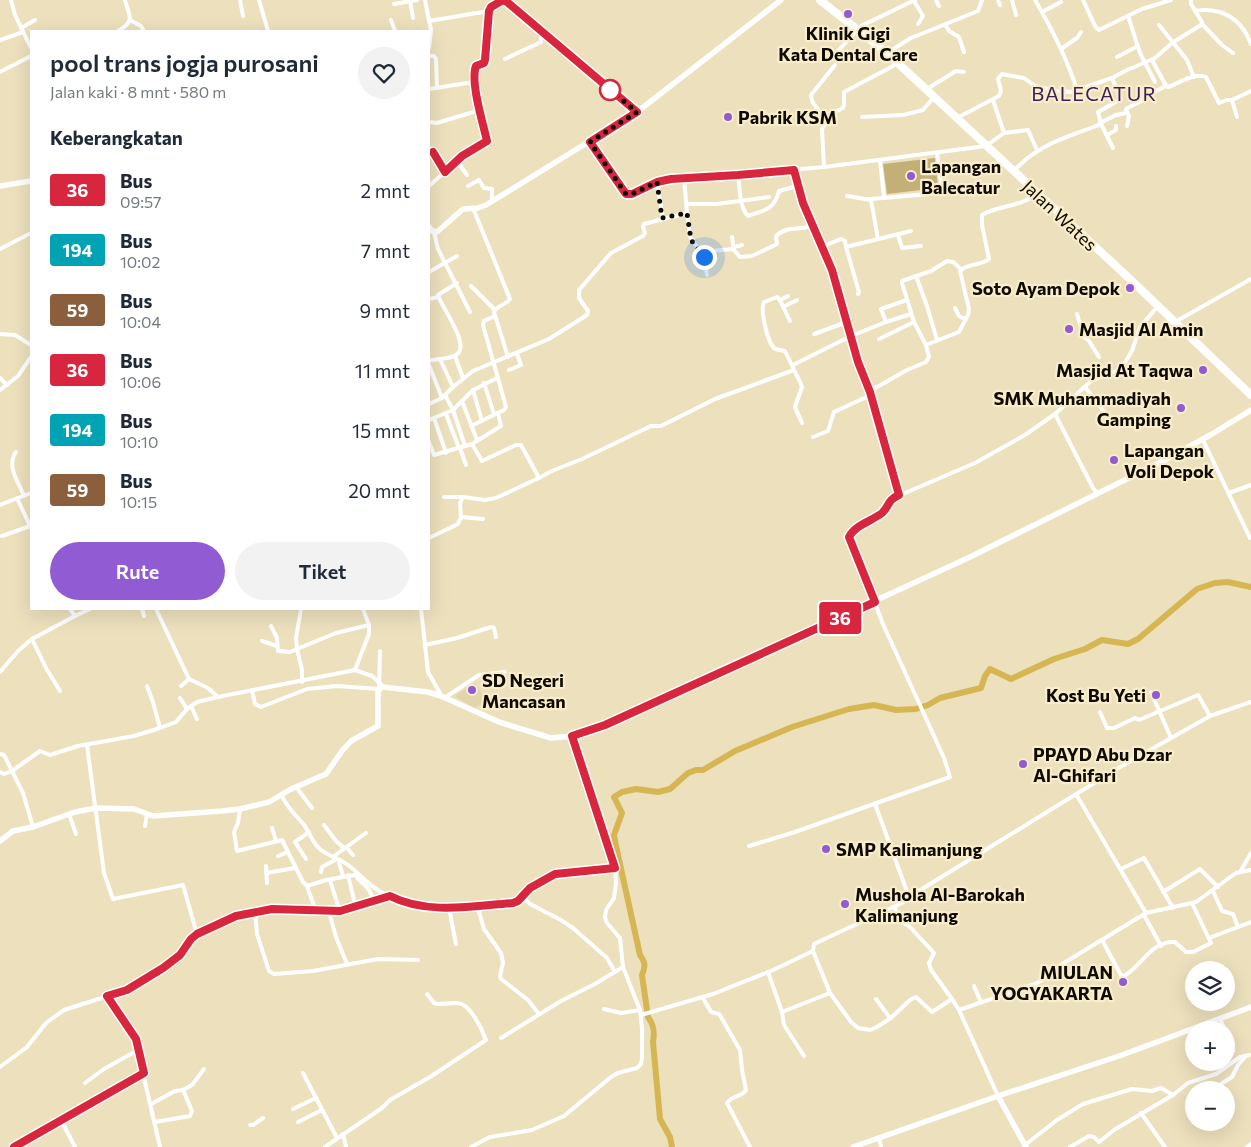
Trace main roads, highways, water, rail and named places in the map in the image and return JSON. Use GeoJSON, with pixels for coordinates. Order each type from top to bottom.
{"type":"FeatureCollection","features":[{"type":"Feature","properties":{"kind":"highway","name":"Jalan Wates"},"geometry":{"type":"LineString","coordinates":[[820,0],[898,63],[1251,395]]}},
{"type":"Feature","properties":{"kind":"waterway"},"geometry":{"type":"LineString","coordinates":[[672,1147],[670,1137],[660,1119],[653,1042],[654,1029],[648,1017],[642,975],[644,964],[640,955],[614,835],[622,813],[614,797],[622,792],[636,789],[658,792],[670,789],[688,773],[703,770],[735,751],[792,727],[849,709],[874,705],[896,710],[916,709],[940,698],[981,688],[985,676],[990,669],[1011,679],[1054,659],[1085,649],[1102,640],[1128,644],[1138,639],[1197,589],[1215,583],[1228,582],[1251,587]]}},
{"type":"Feature","properties":{"kind":"place","name":"Klinik Gigi Kata Dental Care"},"geometry":{"type":"Point","coordinates":[848,14]}},
{"type":"Feature","properties":{"kind":"place","name":"Pabrik KSM"},"geometry":{"type":"Point","coordinates":[728,117]}},
{"type":"Feature","properties":{"kind":"place","name":"Lapangan Balecatur"},"geometry":{"type":"Point","coordinates":[911,176]}},
{"type":"Feature","properties":{"kind":"place","name":"Soto Ayam Depok"},"geometry":{"type":"Point","coordinates":[1130,288]}},
{"type":"Feature","properties":{"kind":"place","name":"Masjid Al Amin"},"geometry":{"type":"Point","coordinates":[1069,329]}},
{"type":"Feature","properties":{"kind":"place","name":"Masjid At Taqwa"},"geometry":{"type":"Point","coordinates":[1203,370]}},
{"type":"Feature","properties":{"kind":"place","name":"SMK Muhammadiyah Gamping"},"geometry":{"type":"Point","coordinates":[1181,408]}},
{"type":"Feature","properties":{"kind":"place","name":"Lapangan Voli Depok"},"geometry":{"type":"Point","coordinates":[1114,460]}},
{"type":"Feature","properties":{"kind":"place","name":"SD Negeri Mancasan"},"geometry":{"type":"Point","coordinates":[472,690]}},
{"type":"Feature","properties":{"kind":"place","name":"Kost Bu Yeti"},"geometry":{"type":"Point","coordinates":[1156,695]}},
{"type":"Feature","properties":{"kind":"place","name":"PPAYD Abu Dzar Al-Ghifari"},"geometry":{"type":"Point","coordinates":[1023,764]}},
{"type":"Feature","properties":{"kind":"place","name":"SMP Kalimanjung"},"geometry":{"type":"Point","coordinates":[826,849]}},
{"type":"Feature","properties":{"kind":"place","name":"Mushola Al-Barokah Kalimanjung"},"geometry":{"type":"Point","coordinates":[845,904]}},
{"type":"Feature","properties":{"kind":"place","name":"MIULAN YOGYAKARTA"},"geometry":{"type":"Point","coordinates":[1123,982]}},
{"type":"Feature","properties":{"kind":"district","name":"BALECATUR"},"geometry":{"type":"Point","coordinates":[1094,93]}}]}
